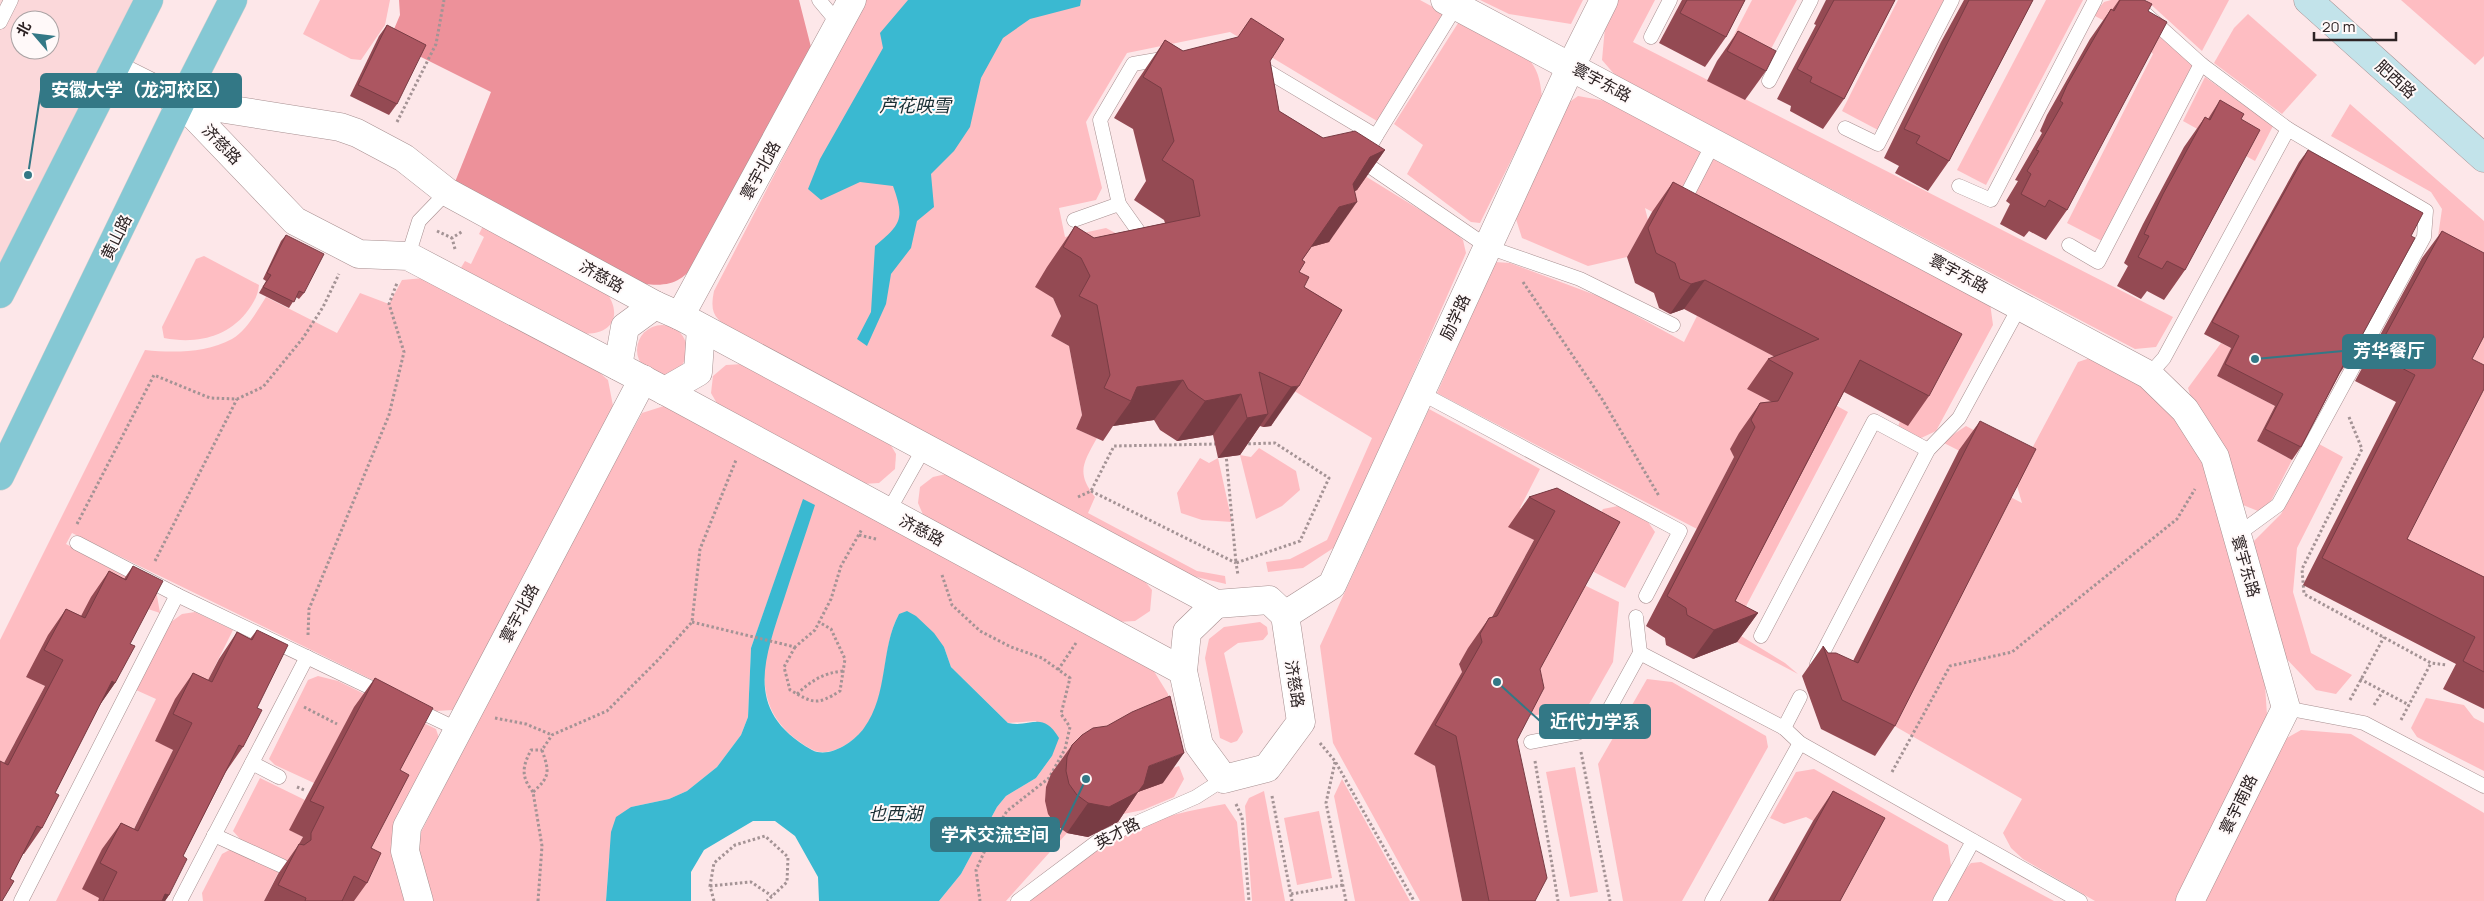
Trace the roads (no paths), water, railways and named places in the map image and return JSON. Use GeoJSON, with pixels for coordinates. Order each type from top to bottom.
{"type":"FeatureCollection","features":[{"type":"Feature","properties":{"kind":"main road"},"geometry":{"type":"LineString","coordinates":[[0,294],[149,0]]}},
{"type":"Feature","properties":{"kind":"main road","name":"黄山路"},"geometry":{"type":"LineString","coordinates":[[0,476],[181,102],[233,0]]}},
{"type":"Feature","properties":{"kind":"main road","name":"肥西路"},"geometry":{"type":"LineString","coordinates":[[2308,0],[2484,158]]}},
{"type":"Feature","properties":{"kind":"street"},"geometry":{"type":"LineString","coordinates":[[839,24],[852,0]]}},
{"type":"Feature","properties":{"kind":"street","name":"励学路"},"geometry":{"type":"LineString","coordinates":[[1285,615],[1332,585],[1571,66],[1604,0]]}},
{"type":"Feature","properties":{"kind":"street","name":"寰宇东路"},"geometry":{"type":"LineString","coordinates":[[1450,3],[2149,375],[2185,410],[2215,456],[2286,708]]}},
{"type":"Feature","properties":{"kind":"street","name":"寰宇北路"},"geometry":{"type":"LineString","coordinates":[[691,322],[839,24]]}},
{"type":"Feature","properties":{"kind":"street"},"geometry":{"type":"LineString","coordinates":[[115,69],[181,102]]}},
{"type":"Feature","properties":{"kind":"street","name":"济慈路"},"geometry":{"type":"LineString","coordinates":[[181,102],[340,127],[358,133],[404,158],[447,192],[1216,604]]}},
{"type":"Feature","properties":{"kind":"street","name":"济慈路"},"geometry":{"type":"LineString","coordinates":[[181,102],[295,221],[310,230],[359,254],[408,256],[746,434],[1183,670]]}},
{"type":"Feature","properties":{"kind":"street"},"geometry":{"type":"LineString","coordinates":[[618,366],[624,327],[655,305]]}},
{"type":"Feature","properties":{"kind":"street"},"geometry":{"type":"LineString","coordinates":[[654,385],[698,372],[691,322]]}},
{"type":"Feature","properties":{"kind":"street","name":"寰宇北路"},"geometry":{"type":"LineString","coordinates":[[419,901],[405,851],[407,827],[461,722],[654,385]]}},
{"type":"Feature","properties":{"kind":"street"},"geometry":{"type":"LineString","coordinates":[[1224,778],[1199,745],[1183,670],[1187,632],[1216,604],[1268,600],[1285,615]]}},
{"type":"Feature","properties":{"kind":"street","name":"济慈路"},"geometry":{"type":"LineString","coordinates":[[1224,778],[1267,768],[1301,722],[1285,615]]}},
{"type":"Feature","properties":{"kind":"street","name":"寰宇南路"},"geometry":{"type":"LineString","coordinates":[[2190,901],[2286,708]]}},
{"type":"Feature","properties":{"kind":"lane"},"geometry":{"type":"LineString","coordinates":[[0,22],[11,0]]}},
{"type":"Feature","properties":{"kind":"lane"},"geometry":{"type":"LineString","coordinates":[[819,0],[839,24]]}},
{"type":"Feature","properties":{"kind":"lane"},"geometry":{"type":"LineString","coordinates":[[1651,37],[1670,0]]}},
{"type":"Feature","properties":{"kind":"lane"},"geometry":{"type":"LineString","coordinates":[[1769,80],[1811,0]]}},
{"type":"Feature","properties":{"kind":"lane"},"geometry":{"type":"LineString","coordinates":[[1845,128],[1878,144],[1952,0]]}},
{"type":"Feature","properties":{"kind":"lane"},"geometry":{"type":"LineString","coordinates":[[1959,186],[1991,200],[2095,0]]}},
{"type":"Feature","properties":{"kind":"lane"},"geometry":{"type":"LineString","coordinates":[[2130,0],[2201,64],[2288,129],[2426,211],[2424,238],[2278,505],[2237,535]]}},
{"type":"Feature","properties":{"kind":"lane"},"geometry":{"type":"LineString","coordinates":[[1450,3],[1362,161],[1488,247],[1580,279],[1673,325]]}},
{"type":"Feature","properties":{"kind":"lane"},"geometry":{"type":"LineString","coordinates":[[1141,235],[1119,204],[1100,120],[1133,64],[1180,56]]}},
{"type":"Feature","properties":{"kind":"lane"},"geometry":{"type":"LineString","coordinates":[[1243,57],[1376,136]]}},
{"type":"Feature","properties":{"kind":"lane"},"geometry":{"type":"LineString","coordinates":[[2069,246],[2098,262],[2201,64]]}},
{"type":"Feature","properties":{"kind":"lane"},"geometry":{"type":"LineString","coordinates":[[2149,375],[2164,358],[2288,129]]}},
{"type":"Feature","properties":{"kind":"lane"},"geometry":{"type":"LineString","coordinates":[[1677,215],[1714,142]]}},
{"type":"Feature","properties":{"kind":"lane"},"geometry":{"type":"LineString","coordinates":[[408,256],[419,221],[447,192]]}},
{"type":"Feature","properties":{"kind":"lane"},"geometry":{"type":"LineString","coordinates":[[1074,220],[1119,204]]}},
{"type":"Feature","properties":{"kind":"lane"},"geometry":{"type":"LineString","coordinates":[[1811,675],[1928,450],[1959,418],[2020,306]]}},
{"type":"Feature","properties":{"kind":"lane"},"geometry":{"type":"LineString","coordinates":[[1420,393],[1680,531],[1646,596]]}},
{"type":"Feature","properties":{"kind":"lane"},"geometry":{"type":"LineString","coordinates":[[1761,636],[1874,421],[1928,450]]}},
{"type":"Feature","properties":{"kind":"lane"},"geometry":{"type":"LineString","coordinates":[[883,509],[924,448]]}},
{"type":"Feature","properties":{"kind":"lane"},"geometry":{"type":"LineString","coordinates":[[77,543],[177,595],[400,702],[461,722]]}},
{"type":"Feature","properties":{"kind":"lane"},"geometry":{"type":"LineString","coordinates":[[21,901],[177,595]]}},
{"type":"Feature","properties":{"kind":"lane"},"geometry":{"type":"LineString","coordinates":[[1531,742],[1577,733],[1601,724],[1640,653],[1636,617]]}},
{"type":"Feature","properties":{"kind":"lane"},"geometry":{"type":"LineString","coordinates":[[1640,653],[1784,728],[1800,743],[2080,901]]}},
{"type":"Feature","properties":{"kind":"lane"},"geometry":{"type":"LineString","coordinates":[[180,901],[307,657]]}},
{"type":"Feature","properties":{"kind":"lane"},"geometry":{"type":"LineString","coordinates":[[1784,728],[1800,697]]}},
{"type":"Feature","properties":{"kind":"lane"},"geometry":{"type":"LineString","coordinates":[[2286,708],[2364,723],[2484,786]]}},
{"type":"Feature","properties":{"kind":"lane"},"geometry":{"type":"LineString","coordinates":[[1712,901],[1800,743]]}},
{"type":"Feature","properties":{"kind":"lane"},"geometry":{"type":"LineString","coordinates":[[252,763],[279,777]]}},
{"type":"Feature","properties":{"kind":"lane","name":"英才路"},"geometry":{"type":"LineString","coordinates":[[1018,901],[1102,838],[1196,797],[1224,778]]}},
{"type":"Feature","properties":{"kind":"lane"},"geometry":{"type":"LineString","coordinates":[[214,835],[282,866]]}},
{"type":"Feature","properties":{"kind":"lane"},"geometry":{"type":"LineString","coordinates":[[1940,901],[1973,841]]}},
{"type":"Feature","properties":{"kind":"water","name":"芦花映雪"},"geometry":{"type":"Polygon","coordinates":[[[908,0],[1081,0],[1080,6],[1030,19],[1003,38],[981,78],[970,127],[954,151],[931,174],[934,207],[917,221],[911,248],[891,274],[886,304],[867,346],[857,339],[871,312],[875,246],[890,232],[898,220],[899,206],[893,186],[860,182],[821,200],[808,189],[820,159],[883,48],[880,33],[908,0]]]}},
{"type":"Feature","properties":{"kind":"water","name":"也西湖"},"geometry":{"type":"Polygon","coordinates":[[[803,499],[815,505],[770,643],[766,663],[765,683],[768,701],[776,719],[790,735],[812,750],[826,752],[841,748],[860,733],[872,715],[877,701],[893,628],[899,614],[907,611],[916,616],[934,633],[944,647],[951,667],[1008,723],[1042,722],[1053,730],[1059,738],[1052,756],[1036,778],[1006,796],[997,807],[961,874],[939,901],[819,901],[818,877],[795,836],[775,821],[753,821],[704,850],[691,872],[691,901],[606,901],[611,832],[616,817],[631,807],[669,799],[687,791],[717,767],[741,735],[748,717],[751,648],[803,499]]]}},
{"type":"Feature","properties":{"kind":"place","name":"安徽大学（龙河校区）"},"geometry":{"type":"Point","coordinates":[28,175]}},
{"type":"Feature","properties":{"kind":"place","name":"芳华餐厅"},"geometry":{"type":"Point","coordinates":[2255,359]}},
{"type":"Feature","properties":{"kind":"place","name":"近代力学系"},"geometry":{"type":"Point","coordinates":[1497,682]}},
{"type":"Feature","properties":{"kind":"place","name":"学术交流空间"},"geometry":{"type":"Point","coordinates":[1086,779]}}]}
